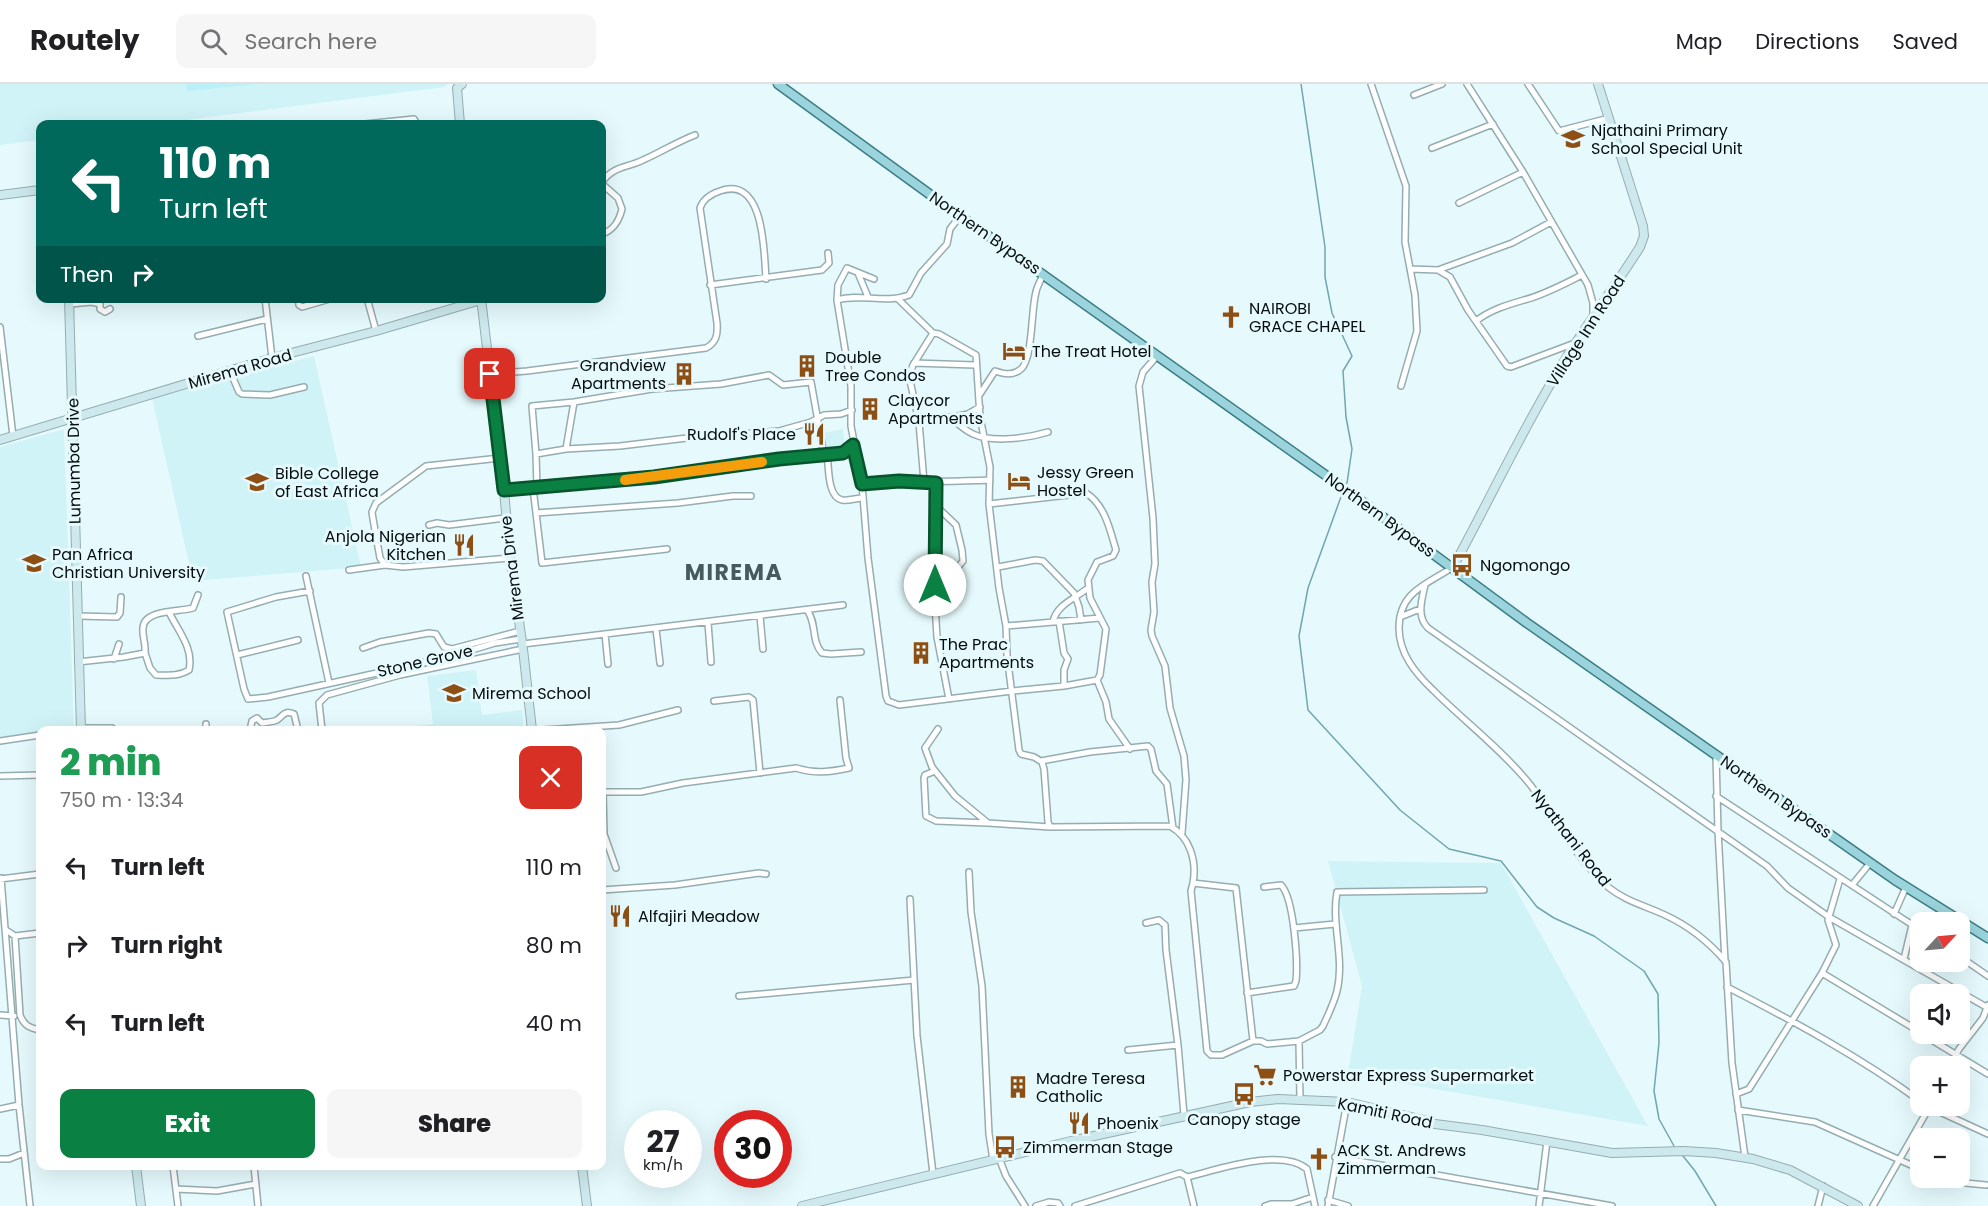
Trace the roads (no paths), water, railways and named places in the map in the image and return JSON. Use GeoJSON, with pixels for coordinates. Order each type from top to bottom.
{"type":"FeatureCollection","features":[{"type":"Feature","properties":{"kind":"main road","name":"Northern Bypass"},"geometry":{"type":"LineString","coordinates":[[778,84],[1453,567],[1527,623],[1906,887],[1988,938]]}},
{"type":"Feature","properties":{"kind":"street"},"geometry":{"type":"LineString","coordinates":[[460,120],[457,88],[462,84]]}},
{"type":"Feature","properties":{"kind":"street"},"geometry":{"type":"LineString","coordinates":[[1414,95],[1442,84]]}},
{"type":"Feature","properties":{"kind":"street"},"geometry":{"type":"LineString","coordinates":[[1467,84],[1523,172],[1582,275],[1591,293],[1593,315]]}},
{"type":"Feature","properties":{"kind":"street"},"geometry":{"type":"LineString","coordinates":[[1528,84],[1559,131],[1609,118]]}},
{"type":"Feature","properties":{"kind":"street","name":"Village Inn Road"},"geometry":{"type":"LineString","coordinates":[[1453,567],[1475,529],[1534,412],[1593,315],[1624,273],[1644,236],[1643,226],[1598,84]]}},
{"type":"Feature","properties":{"kind":"street"},"geometry":{"type":"LineString","coordinates":[[1373,85],[1406,186],[1405,242],[1415,295],[1417,331],[1401,386]]}},
{"type":"Feature","properties":{"kind":"street"},"geometry":{"type":"LineString","coordinates":[[1432,148],[1493,124]]}},
{"type":"Feature","properties":{"kind":"street"},"geometry":{"type":"LineString","coordinates":[[606,179],[616,169],[642,161],[695,135]]}},
{"type":"Feature","properties":{"kind":"street"},"geometry":{"type":"LineString","coordinates":[[1459,203],[1523,172]]}},
{"type":"Feature","properties":{"kind":"street"},"geometry":{"type":"LineString","coordinates":[[606,187],[618,198],[622,209],[616,226],[606,233]]}},
{"type":"Feature","properties":{"kind":"street"},"geometry":{"type":"LineString","coordinates":[[490,374],[706,348],[712,345],[717,338],[718,330],[700,208],[704,200],[719,191],[733,189],[746,195],[756,208],[760,220],[766,279]]}},
{"type":"Feature","properties":{"kind":"street"},"geometry":{"type":"LineString","coordinates":[[0,195],[36,190]]}},
{"type":"Feature","properties":{"kind":"street"},"geometry":{"type":"LineString","coordinates":[[837,300],[848,297],[898,299],[909,295],[921,273],[946,244],[950,229],[960,216]]}},
{"type":"Feature","properties":{"kind":"street"},"geometry":{"type":"LineString","coordinates":[[1410,269],[1438,270],[1512,243],[1551,222]]}},
{"type":"Feature","properties":{"kind":"street"},"geometry":{"type":"LineString","coordinates":[[710,285],[822,270],[829,263],[828,254]]}},
{"type":"Feature","properties":{"kind":"street"},"geometry":{"type":"LineString","coordinates":[[874,279],[847,268],[838,285],[837,300],[851,386],[853,445],[862,484],[867,558],[888,701],[899,705],[1064,686],[1097,680],[1100,675],[1106,629],[1090,598],[1088,580],[1097,562],[1113,556],[1116,550],[1108,520],[1091,496],[1086,493],[989,504]]}},
{"type":"Feature","properties":{"kind":"street"},"geometry":{"type":"LineString","coordinates":[[1438,270],[1450,277],[1476,321],[1507,366],[1511,367],[1575,343]]}},
{"type":"Feature","properties":{"kind":"street"},"geometry":{"type":"LineString","coordinates":[[858,273],[868,297]]}},
{"type":"Feature","properties":{"kind":"street"},"geometry":{"type":"LineString","coordinates":[[979,395],[995,371],[1014,374],[1023,368],[1028,358],[1035,293],[1043,275]]}},
{"type":"Feature","properties":{"kind":"street"},"geometry":{"type":"LineString","coordinates":[[1476,321],[1513,302],[1525,300],[1582,275]]}},
{"type":"Feature","properties":{"kind":"street"},"geometry":{"type":"LineString","coordinates":[[898,299],[933,333],[939,334],[976,355],[980,407],[990,467],[989,504],[1006,626],[1018,750],[1021,754],[1041,760],[1146,746],[1150,749],[1156,771],[1167,784],[1173,828]]}},
{"type":"Feature","properties":{"kind":"street","name":"Lumumba Drive"},"geometry":{"type":"LineString","coordinates":[[69,303],[80,726]]}},
{"type":"Feature","properties":{"kind":"street"},"geometry":{"type":"LineString","coordinates":[[96,303],[100,304],[100,309],[105,312],[110,309]]}},
{"type":"Feature","properties":{"kind":"street"},"geometry":{"type":"LineString","coordinates":[[266,303],[272,358]]}},
{"type":"Feature","properties":{"kind":"street"},"geometry":{"type":"LineString","coordinates":[[299,303],[302,307],[316,303]]}},
{"type":"Feature","properties":{"kind":"street"},"geometry":{"type":"LineString","coordinates":[[368,303],[376,331]]}},
{"type":"Feature","properties":{"kind":"street","name":"Mirema Road"},"geometry":{"type":"LineString","coordinates":[[0,440],[272,358],[376,331],[468,303]]}},
{"type":"Feature","properties":{"kind":"street","name":"Mirema Drive"},"geometry":{"type":"LineString","coordinates":[[481,303],[532,726]]}},
{"type":"Feature","properties":{"kind":"street"},"geometry":{"type":"LineString","coordinates":[[198,336],[267,319]]}},
{"type":"Feature","properties":{"kind":"street"},"geometry":{"type":"LineString","coordinates":[[0,327],[13,436]]}},
{"type":"Feature","properties":{"kind":"street"},"geometry":{"type":"LineString","coordinates":[[924,482],[919,422],[909,376],[914,363],[933,333]]}},
{"type":"Feature","properties":{"kind":"street"},"geometry":{"type":"LineString","coordinates":[[1157,356],[1143,372],[1139,386],[1153,518],[1155,564],[1152,582],[1154,612],[1151,630],[1165,666],[1170,708],[1184,756],[1186,780],[1182,833],[1194,862],[1191,891],[1207,1051],[1211,1055],[1222,1055],[1253,1041],[1267,1044],[1299,1041],[1320,1030],[1337,990],[1339,959],[1335,924],[1336,893],[1339,891],[1484,890]]}},
{"type":"Feature","properties":{"kind":"street"},"geometry":{"type":"LineString","coordinates":[[914,363],[975,365]]}},
{"type":"Feature","properties":{"kind":"street"},"geometry":{"type":"LineString","coordinates":[[230,371],[242,394],[270,395],[304,387]]}},
{"type":"Feature","properties":{"kind":"street"},"geometry":{"type":"LineString","coordinates":[[667,549],[542,562],[536,513],[536,454],[532,406],[574,402],[652,389],[721,384],[769,375],[783,385],[811,382],[834,494],[837,498],[845,500],[863,498]]}},
{"type":"Feature","properties":{"kind":"street"},"geometry":{"type":"LineString","coordinates":[[566,449],[574,402]]}},
{"type":"Feature","properties":{"kind":"street"},"geometry":{"type":"LineString","coordinates":[[919,422],[968,414],[980,407]]}},
{"type":"Feature","properties":{"kind":"street"},"geometry":{"type":"LineString","coordinates":[[536,454],[566,449],[641,445],[687,438],[779,431],[810,422],[824,415],[841,414],[852,410]]}},
{"type":"Feature","properties":{"kind":"street"},"geometry":{"type":"LineString","coordinates":[[950,417],[965,430],[984,437],[1031,437],[1048,432]]}},
{"type":"Feature","properties":{"kind":"street"},"geometry":{"type":"LineString","coordinates":[[504,490],[654,477],[843,453],[853,445]]}},
{"type":"Feature","properties":{"kind":"street"},"geometry":{"type":"LineString","coordinates":[[385,565],[380,558],[372,519],[376,503],[426,466],[500,458]]}},
{"type":"Feature","properties":{"kind":"street"},"geometry":{"type":"LineString","coordinates":[[862,484],[899,481],[936,483],[990,480]]}},
{"type":"Feature","properties":{"kind":"street"},"geometry":{"type":"LineString","coordinates":[[936,483],[937,637],[949,699]]}},
{"type":"Feature","properties":{"kind":"street"},"geometry":{"type":"LineString","coordinates":[[536,513],[751,496]]}},
{"type":"Feature","properties":{"kind":"street"},"geometry":{"type":"LineString","coordinates":[[935,505],[956,525],[963,561],[944,584],[935,603]]}},
{"type":"Feature","properties":{"kind":"street"},"geometry":{"type":"LineString","coordinates":[[429,525],[437,523],[449,525],[506,518]]}},
{"type":"Feature","properties":{"kind":"street"},"geometry":{"type":"LineString","coordinates":[[349,570],[385,565],[404,567],[510,558]]}},
{"type":"Feature","properties":{"kind":"street"},"geometry":{"type":"LineString","coordinates":[[998,567],[1035,560],[1043,561],[1074,594],[1081,620]]}},
{"type":"Feature","properties":{"kind":"street"},"geometry":{"type":"LineString","coordinates":[[1400,616],[1413,591],[1453,567]]}},
{"type":"Feature","properties":{"kind":"street"},"geometry":{"type":"LineString","coordinates":[[306,576],[329,683]]}},
{"type":"Feature","properties":{"kind":"street"},"geometry":{"type":"LineString","coordinates":[[1425,584],[1420,609],[1422,621],[1428,628],[1534,700],[1627,769],[1767,866],[1788,888],[1829,916],[1988,1007],[1983,1018],[1957,1054]]}},
{"type":"Feature","properties":{"kind":"street"},"geometry":{"type":"LineString","coordinates":[[1064,686],[1064,670],[1068,659],[1064,653],[1055,614],[1061,606],[1088,588]]}},
{"type":"Feature","properties":{"kind":"street","name":"Stone Grove"},"geometry":{"type":"LineString","coordinates":[[310,591],[276,597],[227,612],[244,689],[250,700],[445,658],[495,643],[522,641]]}},
{"type":"Feature","properties":{"kind":"street"},"geometry":{"type":"LineString","coordinates":[[169,612],[187,645],[190,658],[189,670],[169,676],[156,675],[150,668],[145,652],[143,628],[145,622],[154,614],[193,608],[198,595]]}},
{"type":"Feature","properties":{"kind":"street"},"geometry":{"type":"LineString","coordinates":[[78,616],[117,617],[120,613],[120,597]]}},
{"type":"Feature","properties":{"kind":"street"},"geometry":{"type":"LineString","coordinates":[[363,648],[380,642],[429,633],[435,634],[444,647],[452,649],[656,629],[843,605]]}},
{"type":"Feature","properties":{"kind":"street"},"geometry":{"type":"LineString","coordinates":[[1400,616],[1420,609]]}},
{"type":"Feature","properties":{"kind":"street"},"geometry":{"type":"LineString","coordinates":[[807,610],[813,618],[816,645],[822,652],[831,654],[861,652]]}},
{"type":"Feature","properties":{"kind":"street"},"geometry":{"type":"LineString","coordinates":[[760,616],[763,649]]}},
{"type":"Feature","properties":{"kind":"street","name":"Nyathani Road"},"geometry":{"type":"LineString","coordinates":[[1400,616],[1401,646],[1405,657],[1421,679],[1515,767],[1600,879],[1618,894],[1686,926],[1716,950],[1726,962]]}},
{"type":"Feature","properties":{"kind":"street"},"geometry":{"type":"LineString","coordinates":[[1006,626],[1100,618]]}},
{"type":"Feature","properties":{"kind":"street"},"geometry":{"type":"LineString","coordinates":[[708,622],[711,662]]}},
{"type":"Feature","properties":{"kind":"street"},"geometry":{"type":"LineString","coordinates":[[656,629],[660,663]]}},
{"type":"Feature","properties":{"kind":"street"},"geometry":{"type":"LineString","coordinates":[[605,634],[608,664]]}},
{"type":"Feature","properties":{"kind":"street"},"geometry":{"type":"LineString","coordinates":[[237,656],[297,640]]}},
{"type":"Feature","properties":{"kind":"street"},"geometry":{"type":"LineString","coordinates":[[322,726],[319,703],[327,695],[522,641]]}},
{"type":"Feature","properties":{"kind":"street"},"geometry":{"type":"LineString","coordinates":[[114,658],[119,644]]}},
{"type":"Feature","properties":{"kind":"street"},"geometry":{"type":"LineString","coordinates":[[78,662],[145,652]]}},
{"type":"Feature","properties":{"kind":"street"},"geometry":{"type":"LineString","coordinates":[[1097,680],[1106,702],[1109,718],[1129,748]]}},
{"type":"Feature","properties":{"kind":"street"},"geometry":{"type":"LineString","coordinates":[[714,701],[749,698],[753,700],[760,773]]}},
{"type":"Feature","properties":{"kind":"street"},"geometry":{"type":"LineString","coordinates":[[606,792],[641,792],[683,783],[796,768],[809,772],[829,772],[849,768],[840,700]]}},
{"type":"Feature","properties":{"kind":"street"},"geometry":{"type":"LineString","coordinates":[[604,726],[619,725],[678,710]]}},
{"type":"Feature","properties":{"kind":"street"},"geometry":{"type":"LineString","coordinates":[[251,726],[252,721],[257,718],[262,723],[271,722],[277,720],[284,712],[294,714],[297,726]]}},
{"type":"Feature","properties":{"kind":"street"},"geometry":{"type":"LineString","coordinates":[[938,729],[926,748],[935,771],[955,796],[988,823]]}},
{"type":"Feature","properties":{"kind":"street"},"geometry":{"type":"LineString","coordinates":[[0,741],[36,736]]}},
{"type":"Feature","properties":{"kind":"street"},"geometry":{"type":"LineString","coordinates":[[1716,756],[1716,796],[1727,987],[1736,1094],[1745,1157]]}},
{"type":"Feature","properties":{"kind":"street"},"geometry":{"type":"LineString","coordinates":[[1041,760],[1050,827]]}},
{"type":"Feature","properties":{"kind":"street"},"geometry":{"type":"LineString","coordinates":[[935,771],[925,774],[924,778],[925,813],[936,821],[1050,827],[1173,828],[1182,833]]}},
{"type":"Feature","properties":{"kind":"street"},"geometry":{"type":"LineString","coordinates":[[0,777],[36,775]]}},
{"type":"Feature","properties":{"kind":"street"},"geometry":{"type":"LineString","coordinates":[[1716,796],[1910,924]]}},
{"type":"Feature","properties":{"kind":"street"},"geometry":{"type":"LineString","coordinates":[[606,840],[616,868]]}},
{"type":"Feature","properties":{"kind":"street"},"geometry":{"type":"LineString","coordinates":[[1852,885],[1870,862]]}},
{"type":"Feature","properties":{"kind":"street"},"geometry":{"type":"LineString","coordinates":[[969,872],[971,912],[982,986],[989,1134],[996,1159],[1025,1206]]}},
{"type":"Feature","properties":{"kind":"street"},"geometry":{"type":"LineString","coordinates":[[606,890],[675,885],[765,874]]}},
{"type":"Feature","properties":{"kind":"street"},"geometry":{"type":"LineString","coordinates":[[30,1206],[19,1105],[14,1016],[1,879],[36,875]]}},
{"type":"Feature","properties":{"kind":"street"},"geometry":{"type":"LineString","coordinates":[[1736,1094],[1749,1089],[1822,973],[1836,945],[1828,920],[1840,879]]}},
{"type":"Feature","properties":{"kind":"street"},"geometry":{"type":"LineString","coordinates":[[1193,883],[1236,888],[1253,1041]]}},
{"type":"Feature","properties":{"kind":"street"},"geometry":{"type":"LineString","coordinates":[[1247,993],[1294,986],[1297,973],[1294,928],[1287,894],[1281,885],[1264,887]]}},
{"type":"Feature","properties":{"kind":"street"},"geometry":{"type":"LineString","coordinates":[[1894,914],[1906,887]]}},
{"type":"Feature","properties":{"kind":"street"},"geometry":{"type":"LineString","coordinates":[[910,899],[917,1036],[933,1174]]}},
{"type":"Feature","properties":{"kind":"street"},"geometry":{"type":"LineString","coordinates":[[1146,923],[1159,920],[1165,925],[1184,1115]]}},
{"type":"Feature","properties":{"kind":"street"},"geometry":{"type":"LineString","coordinates":[[1294,928],[1335,924]]}},
{"type":"Feature","properties":{"kind":"street"},"geometry":{"type":"LineString","coordinates":[[6,930],[15,936],[36,933]]}},
{"type":"Feature","properties":{"kind":"street"},"geometry":{"type":"LineString","coordinates":[[1904,959],[1910,934]]}},
{"type":"Feature","properties":{"kind":"street"},"geometry":{"type":"LineString","coordinates":[[15,936],[20,1015],[27,1027],[36,1029]]}},
{"type":"Feature","properties":{"kind":"street"},"geometry":{"type":"LineString","coordinates":[[1970,964],[1988,976]]}},
{"type":"Feature","properties":{"kind":"street"},"geometry":{"type":"LineString","coordinates":[[1822,973],[1910,1026]]}},
{"type":"Feature","properties":{"kind":"street"},"geometry":{"type":"LineString","coordinates":[[739,996],[914,980]]}},
{"type":"Feature","properties":{"kind":"street"},"geometry":{"type":"LineString","coordinates":[[1727,987],[1792,1021],[1910,1094]]}},
{"type":"Feature","properties":{"kind":"street"},"geometry":{"type":"LineString","coordinates":[[0,1015],[14,1016]]}},
{"type":"Feature","properties":{"kind":"street"},"geometry":{"type":"LineString","coordinates":[[1299,1041],[1300,1100]]}},
{"type":"Feature","properties":{"kind":"street"},"geometry":{"type":"LineString","coordinates":[[1940,1044],[1988,1074]]}},
{"type":"Feature","properties":{"kind":"street"},"geometry":{"type":"LineString","coordinates":[[1128,1050],[1178,1045]]}},
{"type":"Feature","properties":{"kind":"street","name":"Kamiti Road"},"geometry":{"type":"LineString","coordinates":[[802,1206],[1184,1115],[1250,1102],[1300,1100],[1347,1102],[1424,1119],[1435,1124],[1612,1153],[1684,1151],[1745,1157],[1790,1170],[1858,1206]]}},
{"type":"Feature","properties":{"kind":"street"},"geometry":{"type":"LineString","coordinates":[[1347,1102],[1328,1203],[1348,1206]]}},
{"type":"Feature","properties":{"kind":"street"},"geometry":{"type":"LineString","coordinates":[[0,1109],[19,1105]]}},
{"type":"Feature","properties":{"kind":"street"},"geometry":{"type":"LineString","coordinates":[[1738,1110],[1815,1122],[1910,1164]]}},
{"type":"Feature","properties":{"kind":"street"},"geometry":{"type":"LineString","coordinates":[[1873,1206],[1923,1116]]}},
{"type":"Feature","properties":{"kind":"street"},"geometry":{"type":"LineString","coordinates":[[1950,1116],[1988,1134]]}},
{"type":"Feature","properties":{"kind":"street"},"geometry":{"type":"LineString","coordinates":[[1539,1206],[1547,1141]]}},
{"type":"Feature","properties":{"kind":"street"},"geometry":{"type":"LineString","coordinates":[[0,1159],[9,1159],[24,1154]]}},
{"type":"Feature","properties":{"kind":"street"},"geometry":{"type":"LineString","coordinates":[[1335,1157],[1612,1206]]}},
{"type":"Feature","properties":{"kind":"street"},"geometry":{"type":"LineString","coordinates":[[1075,1206],[1180,1173],[1187,1177],[1230,1167],[1282,1159],[1307,1168],[1315,1206]]}},
{"type":"Feature","properties":{"kind":"street"},"geometry":{"type":"LineString","coordinates":[[136,1170],[141,1206]]}},
{"type":"Feature","properties":{"kind":"street"},"geometry":{"type":"LineString","coordinates":[[174,1170],[178,1206]]}},
{"type":"Feature","properties":{"kind":"street"},"geometry":{"type":"LineString","coordinates":[[254,1170],[258,1206]]}},
{"type":"Feature","properties":{"kind":"street"},"geometry":{"type":"LineString","coordinates":[[582,1170],[587,1206]]}},
{"type":"Feature","properties":{"kind":"street"},"geometry":{"type":"LineString","coordinates":[[1187,1177],[1194,1206]]}},
{"type":"Feature","properties":{"kind":"street"},"geometry":{"type":"LineString","coordinates":[[1970,1183],[1986,1185]]}},
{"type":"Feature","properties":{"kind":"street"},"geometry":{"type":"LineString","coordinates":[[176,1189],[217,1191],[256,1184]]}},
{"type":"Feature","properties":{"kind":"street"},"geometry":{"type":"LineString","coordinates":[[1818,1206],[1823,1186]]}},
{"type":"Feature","properties":{"kind":"street"},"geometry":{"type":"LineString","coordinates":[[1264,1206],[1292,1204],[1313,1197]]}},
{"type":"Feature","properties":{"kind":"street"},"geometry":{"type":"LineString","coordinates":[[1036,1206],[1049,1202],[1058,1203],[1060,1206]]}},
{"type":"Feature","properties":{"kind":"waterway"},"geometry":{"type":"LineString","coordinates":[[1301,84],[1325,247],[1325,277],[1332,313],[1352,356],[1343,371],[1346,417],[1352,449],[1347,483]]}},
{"type":"Feature","properties":{"kind":"waterway"},"geometry":{"type":"LineString","coordinates":[[1342,494],[1308,588],[1299,636],[1308,710],[1400,810],[1449,849],[1501,861],[1537,907],[1554,918],[1594,936],[1644,971],[1658,994],[1659,1043],[1654,1091],[1659,1119],[1674,1146]]}},
{"type":"Feature","properties":{"kind":"waterway"},"geometry":{"type":"LineString","coordinates":[[1683,1156],[1716,1206]]}},
{"type":"Feature","properties":{"kind":"place","name":"Njathaini Primary School Special Unit"},"geometry":{"type":"Point","coordinates":[1573,139]}},
{"type":"Feature","properties":{"kind":"place","name":"NAIROBI GRACE CHAPEL"},"geometry":{"type":"Point","coordinates":[1231,317]}},
{"type":"Feature","properties":{"kind":"place","name":"The Treat Hotel"},"geometry":{"type":"Point","coordinates":[1014,351]}},
{"type":"Feature","properties":{"kind":"place","name":"Double Tree Condos"},"geometry":{"type":"Point","coordinates":[807,366]}},
{"type":"Feature","properties":{"kind":"place","name":"Grandview Apartments"},"geometry":{"type":"Point","coordinates":[684,374]}},
{"type":"Feature","properties":{"kind":"place","name":"Claycor Apartments"},"geometry":{"type":"Point","coordinates":[870,409]}},
{"type":"Feature","properties":{"kind":"place","name":"Rudolf's Place"},"geometry":{"type":"Point","coordinates":[814,434]}},
{"type":"Feature","properties":{"kind":"place","name":"Jessy Green Hostel"},"geometry":{"type":"Point","coordinates":[1019,481]}},
{"type":"Feature","properties":{"kind":"place","name":"Bible College of East Africa"},"geometry":{"type":"Point","coordinates":[257,482]}},
{"type":"Feature","properties":{"kind":"place","name":"Anjola Nigerian Kitchen"},"geometry":{"type":"Point","coordinates":[464,545]}},
{"type":"Feature","properties":{"kind":"place","name":"Pan Africa Christian University"},"geometry":{"type":"Point","coordinates":[34,563]}},
{"type":"Feature","properties":{"kind":"place","name":"Ngomongo"},"geometry":{"type":"Point","coordinates":[1462,565]}},
{"type":"Feature","properties":{"kind":"place","name":"The Prac Apartments"},"geometry":{"type":"Point","coordinates":[921,653]}},
{"type":"Feature","properties":{"kind":"place","name":"Mirema School"},"geometry":{"type":"Point","coordinates":[454,693]}},
{"type":"Feature","properties":{"kind":"place","name":"Alfajiri Meadow"},"geometry":{"type":"Point","coordinates":[620,916]}},
{"type":"Feature","properties":{"kind":"place","name":"Powerstar Express Supermarket"},"geometry":{"type":"Point","coordinates":[1265,1075]}},
{"type":"Feature","properties":{"kind":"place","name":"Madre Teresa Catholic"},"geometry":{"type":"Point","coordinates":[1018,1087]}},
{"type":"Feature","properties":{"kind":"place","name":"Canopy stage"},"geometry":{"type":"Point","coordinates":[1244,1094]}},
{"type":"Feature","properties":{"kind":"place","name":"Phoenix"},"geometry":{"type":"Point","coordinates":[1079,1123]}},
{"type":"Feature","properties":{"kind":"place","name":"Zimmerman Stage"},"geometry":{"type":"Point","coordinates":[1005,1147]}},
{"type":"Feature","properties":{"kind":"place","name":"ACK St. Andrews Zimmerman"},"geometry":{"type":"Point","coordinates":[1319,1159]}},
{"type":"Feature","properties":{"kind":"district","name":"MIREMA"},"geometry":{"type":"Point","coordinates":[734,572]}}]}
